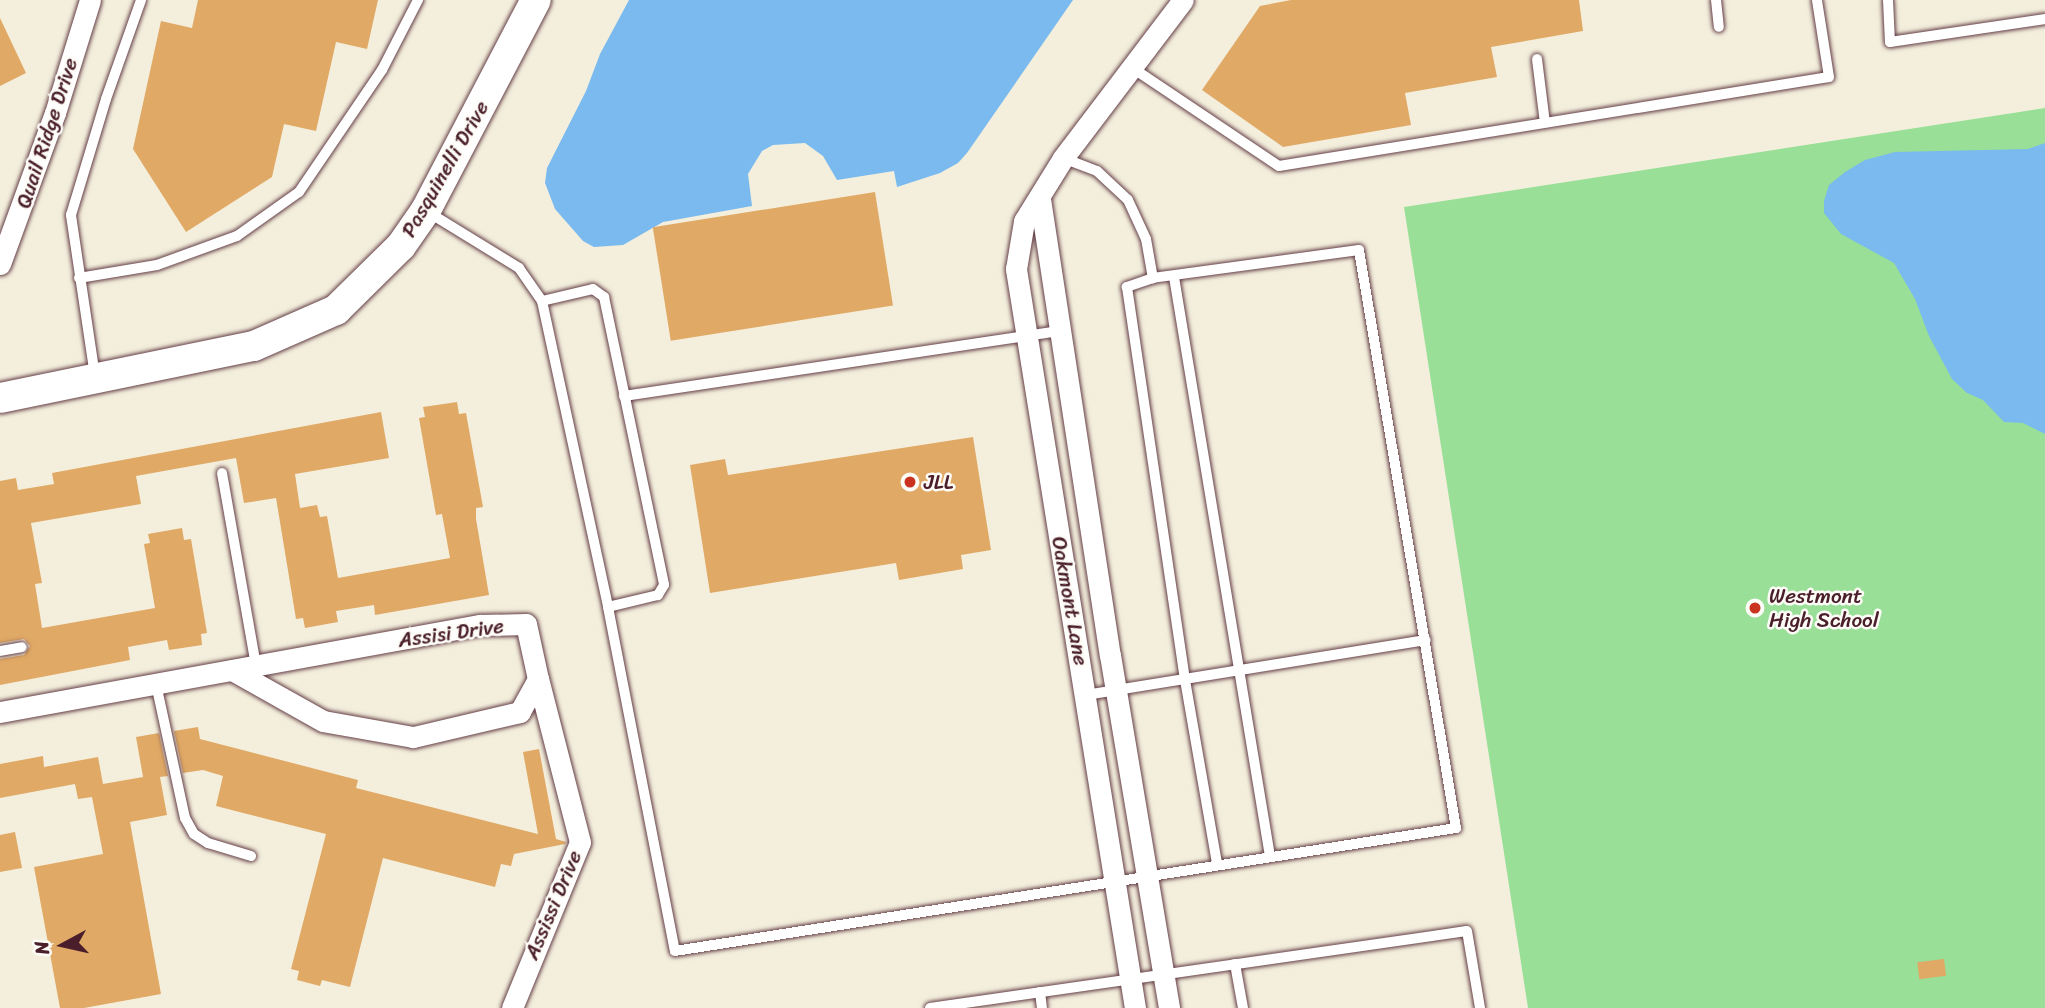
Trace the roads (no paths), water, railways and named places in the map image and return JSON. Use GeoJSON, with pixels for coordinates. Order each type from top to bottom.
{"type":"FeatureCollection","features":[{"type":"Feature","properties":{"kind":"street","name":"Quail Ridge Drive"},"geometry":{"type":"LineString","coordinates":[[0,264],[55,113],[90,0]]}},
{"type":"Feature","properties":{"kind":"street","name":"Pasquinelli Drive"},"geometry":{"type":"LineString","coordinates":[[0,398],[254,346],[336,310],[401,246],[426,210],[537,0]]}},
{"type":"Feature","properties":{"kind":"street","name":"Oakmont Lane"},"geometry":{"type":"LineString","coordinates":[[1135,1008],[1086,695],[1024,335],[1017,289],[1017,259],[1024,221],[1063,158],[1134,69],[1183,0]]}},
{"type":"Feature","properties":{"kind":"street","name":"Oakmont Lane"},"geometry":{"type":"LineString","coordinates":[[1040,199],[1116,691],[1169,1008]]}},
{"type":"Feature","properties":{"kind":"street","name":"Assisi Drive"},"geometry":{"type":"LineString","coordinates":[[0,712],[480,625],[526,624],[538,680]]}},
{"type":"Feature","properties":{"kind":"street"},"geometry":{"type":"LineString","coordinates":[[232,670],[323,720],[413,737],[520,712],[538,680]]}},
{"type":"Feature","properties":{"kind":"street","name":"Assissi Drive"},"geometry":{"type":"LineString","coordinates":[[512,1008],[580,842],[538,680]]}},
{"type":"Feature","properties":{"kind":"lane"},"geometry":{"type":"LineString","coordinates":[[95,379],[71,215],[106,99],[141,0]]}},
{"type":"Feature","properties":{"kind":"lane"},"geometry":{"type":"LineString","coordinates":[[79,278],[157,265],[237,236],[299,192],[382,71],[418,0]]}},
{"type":"Feature","properties":{"kind":"lane"},"geometry":{"type":"LineString","coordinates":[[1716,0],[1719,27]]}},
{"type":"Feature","properties":{"kind":"lane"},"geometry":{"type":"LineString","coordinates":[[1134,69],[1279,166],[1829,77],[1818,0]]}},
{"type":"Feature","properties":{"kind":"lane"},"geometry":{"type":"LineString","coordinates":[[1888,0],[1890,42],[2045,19]]}},
{"type":"Feature","properties":{"kind":"lane"},"geometry":{"type":"LineString","coordinates":[[1537,59],[1545,123]]}},
{"type":"Feature","properties":{"kind":"lane"},"geometry":{"type":"LineString","coordinates":[[1063,158],[1097,171],[1128,200],[1146,239],[1153,278]]}},
{"type":"Feature","properties":{"kind":"lane"},"geometry":{"type":"LineString","coordinates":[[426,210],[519,268],[542,301],[608,607],[675,951],[1456,828],[1359,250],[1153,278],[1127,287],[1185,680],[1217,864]]}},
{"type":"Feature","properties":{"kind":"lane"},"geometry":{"type":"LineString","coordinates":[[1174,277],[1270,856]]}},
{"type":"Feature","properties":{"kind":"lane"},"geometry":{"type":"LineString","coordinates":[[542,301],[593,289],[604,297],[664,584],[658,595],[608,607]]}},
{"type":"Feature","properties":{"kind":"lane"},"geometry":{"type":"LineString","coordinates":[[624,396],[1059,331]]}},
{"type":"Feature","properties":{"kind":"lane"},"geometry":{"type":"LineString","coordinates":[[222,473],[256,665]]}},
{"type":"Feature","properties":{"kind":"lane"},"geometry":{"type":"LineString","coordinates":[[1086,695],[1426,639]]}},
{"type":"Feature","properties":{"kind":"lane"},"geometry":{"type":"LineString","coordinates":[[0,651],[22,647]]}},
{"type":"Feature","properties":{"kind":"lane"},"geometry":{"type":"LineString","coordinates":[[156,684],[185,818],[194,834],[208,843],[251,856]]}},
{"type":"Feature","properties":{"kind":"lane"},"geometry":{"type":"LineString","coordinates":[[930,1008],[1467,931],[1480,1008]]}},
{"type":"Feature","properties":{"kind":"lane"},"geometry":{"type":"LineString","coordinates":[[1235,964],[1243,1008]]}},
{"type":"Feature","properties":{"kind":"lane"},"geometry":{"type":"LineString","coordinates":[[1040,992],[1042,1008]]}},
{"type":"Feature","properties":{"kind":"water"},"geometry":{"type":"Polygon","coordinates":[[[629,0],[1073,0],[967,153],[958,163],[940,173],[897,187],[894,171],[837,180],[823,156],[805,143],[773,145],[762,151],[748,174],[752,206],[663,222],[623,245],[594,247],[583,241],[555,209],[545,183],[547,168],[586,91],[600,54],[629,0]]]}},
{"type":"Feature","properties":{"kind":"water"},"geometry":{"type":"Polygon","coordinates":[[[2045,143],[2045,434],[2023,423],[2004,422],[1983,400],[1967,393],[1952,379],[1929,336],[1915,299],[1894,263],[1841,234],[1824,213],[1824,201],[1829,185],[1845,172],[1865,160],[1895,152],[2028,149],[2045,143]]]}},
{"type":"Feature","properties":{"kind":"place","name":"JLL"},"geometry":{"type":"Point","coordinates":[910,482]}},
{"type":"Feature","properties":{"kind":"place","name":"Westmont High School"},"geometry":{"type":"Point","coordinates":[1755,608]}}]}
